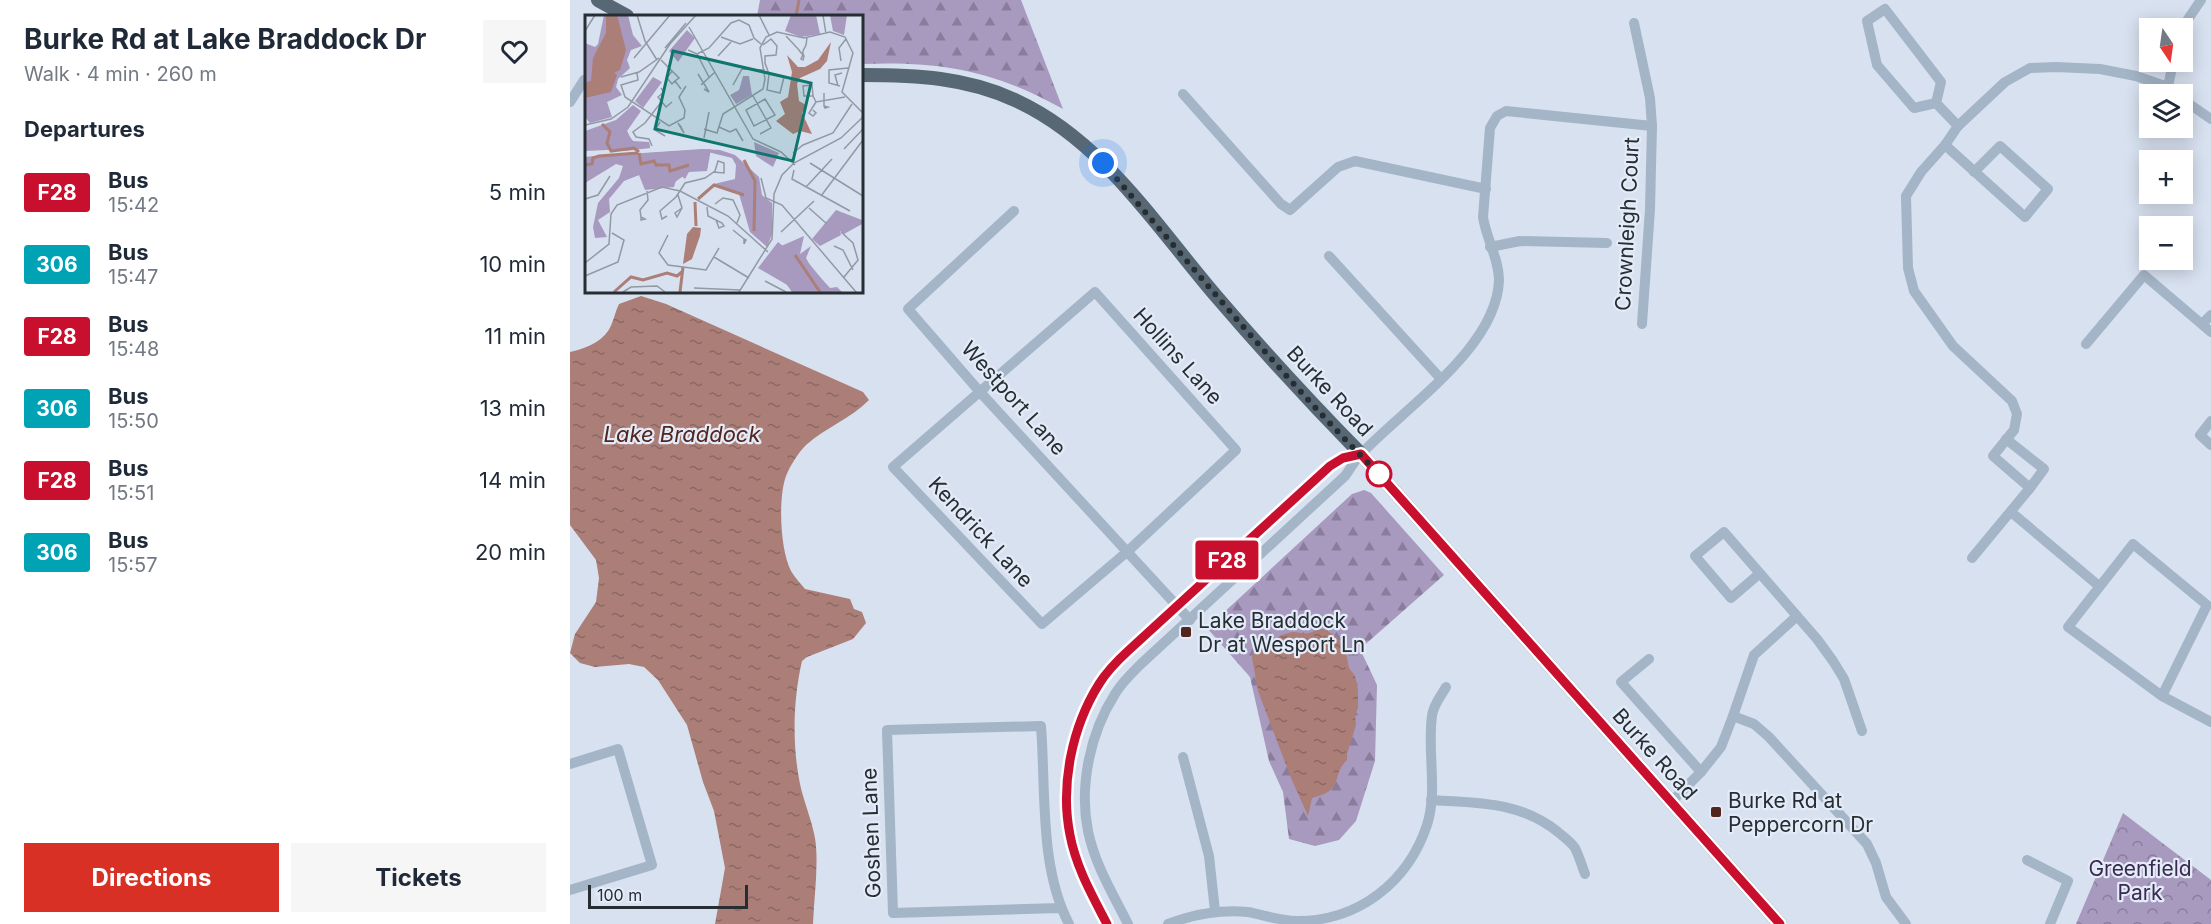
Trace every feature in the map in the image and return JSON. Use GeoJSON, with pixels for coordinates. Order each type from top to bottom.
{"type":"FeatureCollection","features":[{"type":"Feature","properties":{"kind":"main road"},"geometry":{"type":"LineString","coordinates":[[598,0],[625,15]]}},
{"type":"Feature","properties":{"kind":"main road","name":"Burke Road"},"geometry":{"type":"LineString","coordinates":[[862,75],[924,76],[982,88],[1026,106],[1077,139],[1103,163],[1215,295],[1361,454],[1780,924]]}},
{"type":"Feature","properties":{"kind":"street"},"geometry":{"type":"LineString","coordinates":[[2188,18],[2201,0]]}},
{"type":"Feature","properties":{"kind":"street"},"geometry":{"type":"LineString","coordinates":[[1885,9],[1941,82],[1936,103],[1914,108],[1877,65],[1867,21],[1885,9]]}},
{"type":"Feature","properties":{"kind":"street","name":"Crownleigh Court"},"geometry":{"type":"LineString","coordinates":[[1634,23],[1650,98],[1652,126],[1650,209],[1642,324]]}},
{"type":"Feature","properties":{"kind":"street"},"geometry":{"type":"LineString","coordinates":[[2030,488],[1993,456],[2014,430],[2017,414],[2012,401],[1953,346],[1914,291],[1908,268],[1906,196],[1921,172],[1958,126],[2005,81],[2030,68],[2100,69],[2136,76],[2155,84]]}},
{"type":"Feature","properties":{"kind":"street"},"geometry":{"type":"LineString","coordinates":[[570,102],[584,80]]}},
{"type":"Feature","properties":{"kind":"street"},"geometry":{"type":"LineString","coordinates":[[1183,94],[1281,204],[1290,210],[1338,167],[1355,161],[1486,189]]}},
{"type":"Feature","properties":{"kind":"street"},"geometry":{"type":"LineString","coordinates":[[1936,103],[1958,126]]}},
{"type":"Feature","properties":{"kind":"street"},"geometry":{"type":"LineString","coordinates":[[2193,107],[2211,119]]}},
{"type":"Feature","properties":{"kind":"street","name":"Crownleigh Court"},"geometry":{"type":"LineString","coordinates":[[1361,454],[1465,355],[1492,309],[1499,276],[1483,217],[1490,128],[1497,116],[1506,111],[1652,126]]}},
{"type":"Feature","properties":{"kind":"street"},"geometry":{"type":"LineString","coordinates":[[1945,145],[1974,172],[2025,217],[2048,189],[2000,146],[1974,172]]}},
{"type":"Feature","properties":{"kind":"street","name":"Westport Lane"},"geometry":{"type":"LineString","coordinates":[[1014,211],[908,309],[980,392],[1190,620]]}},
{"type":"Feature","properties":{"kind":"street"},"geometry":{"type":"LineString","coordinates":[[1490,247],[1520,241],[1607,243]]}},
{"type":"Feature","properties":{"kind":"street"},"geometry":{"type":"LineString","coordinates":[[1329,256],[1441,379]]}},
{"type":"Feature","properties":{"kind":"street"},"geometry":{"type":"LineString","coordinates":[[2086,344],[2144,275],[2211,332]]}},
{"type":"Feature","properties":{"kind":"street","name":"Hollins Lane"},"geometry":{"type":"LineString","coordinates":[[980,392],[1095,292],[1236,450],[1128,551]]}},
{"type":"Feature","properties":{"kind":"street"},"geometry":{"type":"LineString","coordinates":[[2202,324],[2211,315]]}},
{"type":"Feature","properties":{"kind":"street","name":"Kendrick Lane"},"geometry":{"type":"LineString","coordinates":[[980,392],[893,467],[1042,624],[1128,551]]}},
{"type":"Feature","properties":{"kind":"street"},"geometry":{"type":"LineString","coordinates":[[2211,421],[2200,435],[2211,444]]}},
{"type":"Feature","properties":{"kind":"street"},"geometry":{"type":"LineString","coordinates":[[1972,558],[2044,469],[2006,439]]}},
{"type":"Feature","properties":{"kind":"street"},"geometry":{"type":"LineString","coordinates":[[1107,924],[1083,876],[1069,834],[1067,791],[1073,744],[1080,720],[1099,683],[1121,658],[1330,466],[1343,458],[1361,454]]}},
{"type":"Feature","properties":{"kind":"street"},"geometry":{"type":"LineString","coordinates":[[1128,924],[1100,869],[1088,831],[1086,791],[1091,748],[1098,727],[1115,693],[1134,670],[1345,476],[1361,454]]}},
{"type":"Feature","properties":{"kind":"street"},"geometry":{"type":"LineString","coordinates":[[2011,512],[2099,586]]}},
{"type":"Feature","properties":{"kind":"street"},"geometry":{"type":"LineString","coordinates":[[1759,574],[1731,598],[1695,556],[1724,532],[1818,639],[1844,680],[1862,732]]}},
{"type":"Feature","properties":{"kind":"street"},"geometry":{"type":"LineString","coordinates":[[2162,696],[2208,605],[2133,544],[2068,627],[2162,696],[2211,723]]}},
{"type":"Feature","properties":{"kind":"street"},"geometry":{"type":"LineString","coordinates":[[1670,803],[1701,772],[1721,747],[1754,655],[1797,616]]}},
{"type":"Feature","properties":{"kind":"street"},"geometry":{"type":"LineString","coordinates":[[1649,659],[1621,682],[1701,772]]}},
{"type":"Feature","properties":{"kind":"street"},"geometry":{"type":"LineString","coordinates":[[1168,924],[1189,916],[1215,911],[1247,912],[1282,922],[1334,917],[1359,908],[1383,892],[1403,872],[1418,849],[1428,823],[1431,800],[1432,714],[1446,687]]}},
{"type":"Feature","properties":{"kind":"street"},"geometry":{"type":"LineString","coordinates":[[1733,716],[1754,724],[1769,737],[1867,844],[1876,863],[1886,897],[1906,924]]}},
{"type":"Feature","properties":{"kind":"street","name":"Goshen Lane"},"geometry":{"type":"LineString","coordinates":[[1041,726],[1050,871],[1060,908],[893,913],[887,730],[1041,726]]}},
{"type":"Feature","properties":{"kind":"street"},"geometry":{"type":"LineString","coordinates":[[570,764],[618,749],[652,865],[570,890]]}},
{"type":"Feature","properties":{"kind":"street"},"geometry":{"type":"LineString","coordinates":[[1183,757],[1209,856],[1215,911]]}},
{"type":"Feature","properties":{"kind":"street"},"geometry":{"type":"LineString","coordinates":[[1431,800],[1498,805],[1533,815],[1566,838],[1575,848],[1585,874]]}},
{"type":"Feature","properties":{"kind":"street"},"geometry":{"type":"LineString","coordinates":[[2027,860],[2068,881],[2050,924]]}},
{"type":"Feature","properties":{"kind":"street"},"geometry":{"type":"LineString","coordinates":[[1060,908],[1069,924]]}},
{"type":"Feature","properties":{"kind":"green space"},"geometry":{"type":"Polygon","coordinates":[[[760,0],[1021,0],[1063,109],[1013,85],[965,71],[916,64],[862,64],[862,15],[757,15],[760,0]]]}},
{"type":"Feature","properties":{"kind":"green space"},"geometry":{"type":"Polygon","coordinates":[[[1364,490],[1371,493],[1444,575],[1360,649],[1377,685],[1375,761],[1356,821],[1339,840],[1315,846],[1289,839],[1283,792],[1269,761],[1250,677],[1207,628],[1352,494],[1364,490]]]}},
{"type":"Feature","properties":{"kind":"green space","name":"Greenfield Park"},"geometry":{"type":"Polygon","coordinates":[[[2123,813],[2211,880],[2211,924],[2076,924],[2123,813]]]}},
{"type":"Feature","properties":{"kind":"water","name":"Lake Braddock"},"geometry":{"type":"Polygon","coordinates":[[[641,296],[666,304],[863,392],[869,400],[803,448],[786,476],[783,486],[782,538],[787,562],[793,574],[805,589],[850,599],[854,609],[862,612],[866,623],[853,639],[807,657],[802,661],[799,676],[795,707],[795,738],[797,769],[816,846],[813,924],[715,924],[725,868],[714,811],[703,782],[687,725],[658,680],[644,667],[629,664],[595,667],[580,663],[570,653],[575,634],[596,602],[599,578],[596,560],[570,525],[570,352],[601,339],[610,328],[619,304],[641,296]]]}},
{"type":"Feature","properties":{"kind":"water"},"geometry":{"type":"Polygon","coordinates":[[[1325,629],[1338,638],[1346,653],[1349,668],[1355,676],[1358,708],[1347,760],[1339,772],[1334,787],[1323,795],[1312,798],[1308,816],[1258,691],[1252,658],[1253,651],[1279,636],[1294,632],[1308,633],[1325,629]]]}},
{"type":"Feature","properties":{"kind":"waterway"},"geometry":{"type":"LineString","coordinates":[[796,15],[799,0]]}},
{"type":"Feature","properties":{"kind":"bus line","name":"F28"},"geometry":{"type":"LineString","coordinates":[[1107,924],[1075,855],[1069,834],[1067,813],[1067,791],[1073,744],[1080,720],[1099,683],[1129,650],[1330,466],[1343,458],[1361,454],[1780,924]]}},
{"type":"Feature","properties":{"kind":"place","name":"Lake Braddock Dr at Wesport Ln"},"geometry":{"type":"Point","coordinates":[1186,632]}},
{"type":"Feature","properties":{"kind":"place","name":"Burke Rd at Peppercorn Dr"},"geometry":{"type":"Point","coordinates":[1716,812]}},
{"type":"Feature","properties":{"kind":"route"},"geometry":{"type":"LineString","coordinates":[[1103,163],[1215,295],[1379,474]]}}]}
